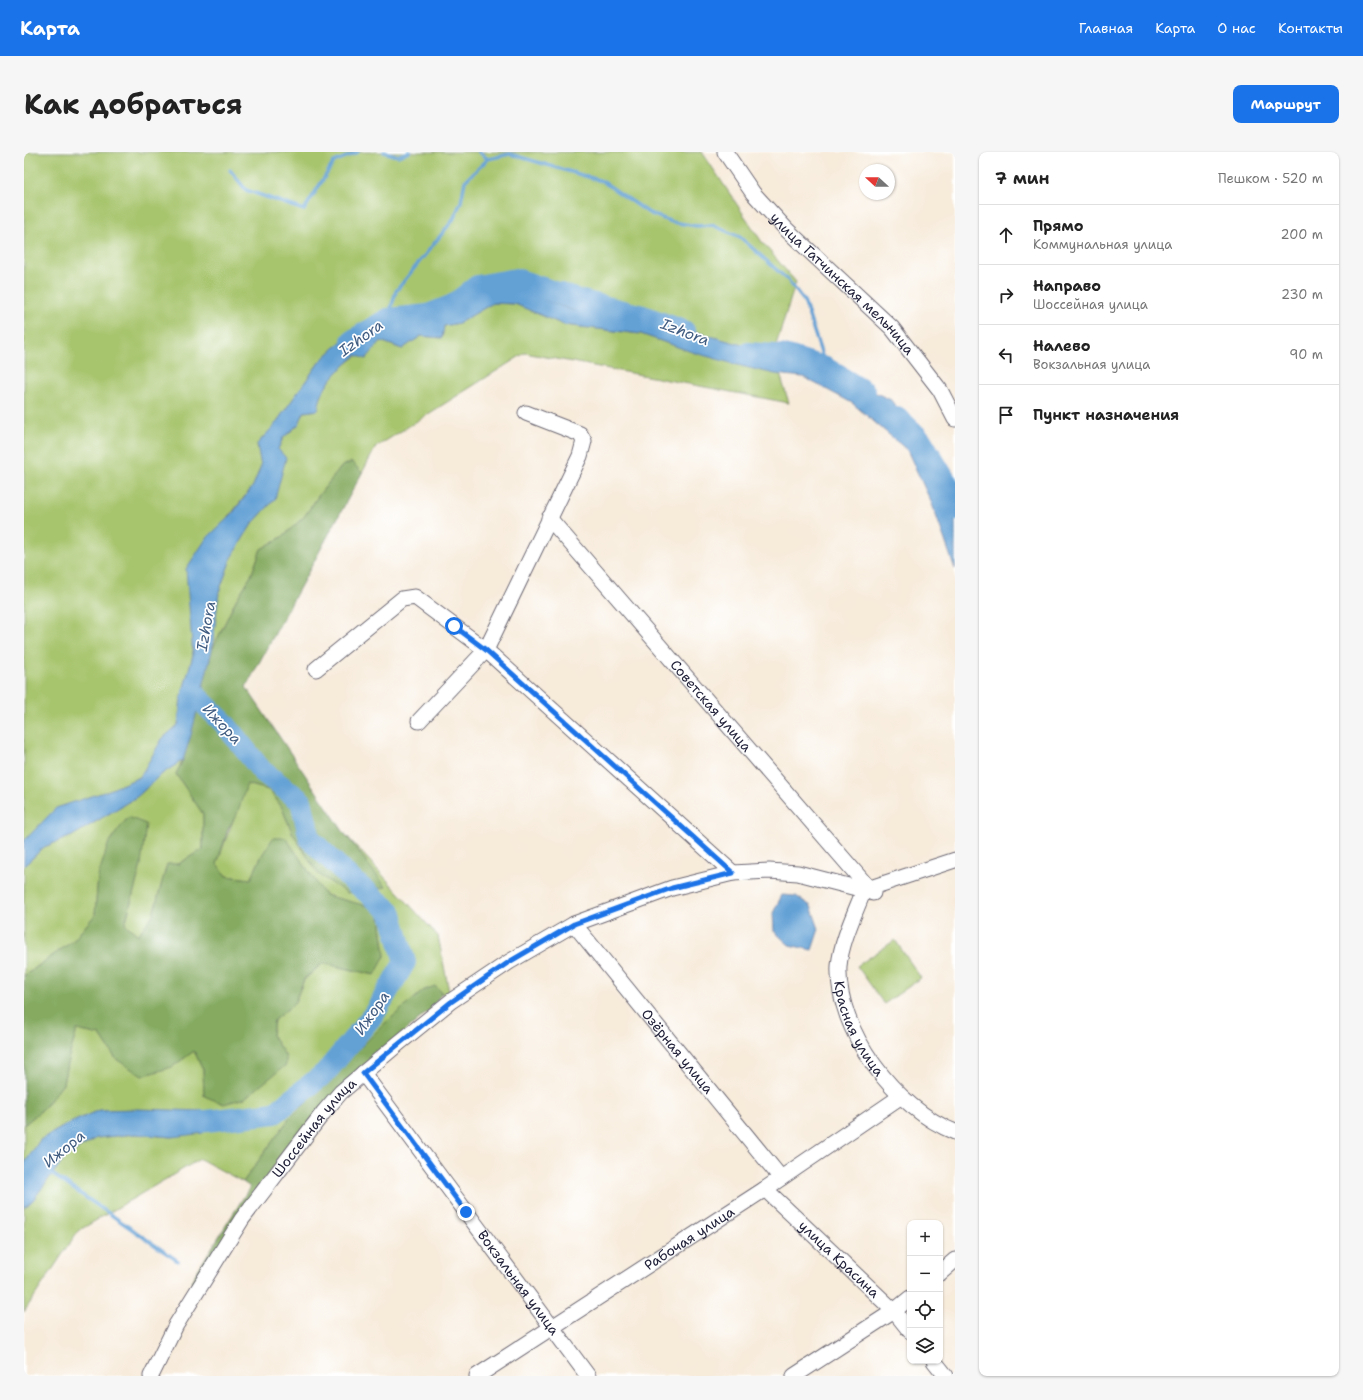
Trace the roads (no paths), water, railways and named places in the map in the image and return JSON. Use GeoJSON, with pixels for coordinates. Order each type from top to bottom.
{"type":"FeatureCollection","features":[{"type":"Feature","properties":{"kind":"street","name":"улица Гатчинская мельница"},"geometry":{"type":"LineString","coordinates":[[725,152],[753,193],[787,230],[892,328],[935,384],[955,419]]}},
{"type":"Feature","properties":{"kind":"street"},"geometry":{"type":"LineString","coordinates":[[419,721],[486,650],[580,456],[584,441],[580,434],[526,413]]}},
{"type":"Feature","properties":{"kind":"street","name":"Советская улица"},"geometry":{"type":"LineString","coordinates":[[549,518],[869,891]]}},
{"type":"Feature","properties":{"kind":"street"},"geometry":{"type":"LineString","coordinates":[[316,669],[402,599],[415,597],[486,650],[733,873]]}},
{"type":"Feature","properties":{"kind":"street"},"geometry":{"type":"LineString","coordinates":[[869,891],[884,883],[955,860]]}},
{"type":"Feature","properties":{"kind":"street","name":"Шоссейная улица"},"geometry":{"type":"LineString","coordinates":[[151,1376],[176,1324],[242,1219],[323,1113],[341,1092],[451,1002],[509,962],[574,924],[672,888],[733,873],[798,873],[869,891]]}},
{"type":"Feature","properties":{"kind":"street","name":"Красная улица"},"geometry":{"type":"LineString","coordinates":[[869,891],[847,935],[839,965],[841,996],[851,1026],[875,1067],[900,1097],[922,1115],[955,1132]]}},
{"type":"Feature","properties":{"kind":"street","name":"Озёрная улица"},"geometry":{"type":"LineString","coordinates":[[574,924],[781,1178]]}},
{"type":"Feature","properties":{"kind":"street","name":"Вокзальная улица"},"geometry":{"type":"LineString","coordinates":[[363,1073],[588,1376]]}},
{"type":"Feature","properties":{"kind":"street","name":"Рабочая улица"},"geometry":{"type":"LineString","coordinates":[[477,1376],[552,1329],[765,1189],[900,1097]]}},
{"type":"Feature","properties":{"kind":"street","name":"улица Красина"},"geometry":{"type":"LineString","coordinates":[[765,1189],[894,1311],[908,1328]]}},
{"type":"Feature","properties":{"kind":"street"},"geometry":{"type":"LineString","coordinates":[[943,1270],[955,1260]]}},
{"type":"Feature","properties":{"kind":"street"},"geometry":{"type":"LineString","coordinates":[[794,1376],[894,1311],[907,1300]]}},
{"type":"Feature","properties":{"kind":"street"},"geometry":{"type":"LineString","coordinates":[[936,1364],[946,1376]]}},
{"type":"Feature","properties":{"kind":"water"},"geometry":{"type":"Polygon","coordinates":[[[519,285],[545,300],[572,310],[630,315],[800,361],[842,377],[891,400],[921,442],[944,480],[955,514],[955,569],[932,504],[907,450],[852,403],[803,377],[775,374],[745,367],[692,352],[641,334],[564,325],[515,304],[493,303],[459,323],[444,326],[442,338],[421,336],[402,349],[381,341],[366,359],[356,355],[331,379],[323,393],[318,410],[304,412],[299,424],[283,438],[278,449],[286,458],[275,499],[252,524],[232,556],[219,592],[212,650],[191,735],[183,760],[159,776],[138,796],[72,836],[44,847],[24,866],[24,841],[56,808],[107,791],[140,777],[162,739],[178,725],[181,698],[193,655],[186,569],[206,539],[232,514],[253,486],[261,466],[257,444],[273,427],[320,361],[348,335],[375,324],[396,328],[484,287],[519,285]]]}},
{"type":"Feature","properties":{"kind":"water"},"geometry":{"type":"Polygon","coordinates":[[[782,895],[796,896],[811,906],[819,929],[812,950],[789,945],[774,931],[773,913],[782,895]]]}},
{"type":"Feature","properties":{"kind":"water"},"geometry":{"type":"Polygon","coordinates":[[[137,1109],[205,1111],[203,1133],[172,1137],[135,1134],[97,1138],[66,1156],[33,1200],[24,1208],[24,1164],[40,1140],[68,1124],[99,1110],[137,1109]]]}},
{"type":"Feature","properties":{"kind":"waterway"},"geometry":{"type":"LineString","coordinates":[[230,170],[246,190],[304,210],[334,162],[358,152]]}},
{"type":"Feature","properties":{"kind":"waterway"},"geometry":{"type":"LineString","coordinates":[[384,152],[398,156],[409,152]]}},
{"type":"Feature","properties":{"kind":"waterway"},"geometry":{"type":"LineString","coordinates":[[479,152],[488,159]]}},
{"type":"Feature","properties":{"kind":"waterway"},"geometry":{"type":"LineString","coordinates":[[388,319],[396,291],[453,220],[461,202],[465,181],[488,159],[510,154],[602,181],[649,213],[672,222],[697,226],[712,225],[740,237],[788,280],[804,301],[826,368]]}},
{"type":"Feature","properties":{"kind":"waterway","name":"Izhora"},"geometry":{"type":"LineString","coordinates":[[352,341],[388,319],[428,315],[453,305],[477,286],[516,279],[578,300],[643,316],[684,331]]}},
{"type":"Feature","properties":{"kind":"waterway","name":"Izhora"},"geometry":{"type":"LineString","coordinates":[[748,353],[788,356],[826,368],[865,392]]}},
{"type":"Feature","properties":{"kind":"waterway","name":"Izhora"},"geometry":{"type":"LineString","coordinates":[[897,417],[921,440],[951,490],[955,510]]}},
{"type":"Feature","properties":{"kind":"waterway","name":"Ижора"},"geometry":{"type":"LineString","coordinates":[[173,1125],[275,1113],[326,1072],[374,1014],[405,962],[390,911],[352,880],[310,839],[301,801],[262,771],[224,723],[193,693]]}},
{"type":"Feature","properties":{"kind":"waterway"},"geometry":{"type":"LineString","coordinates":[[49,1172],[178,1261]]}}]}
